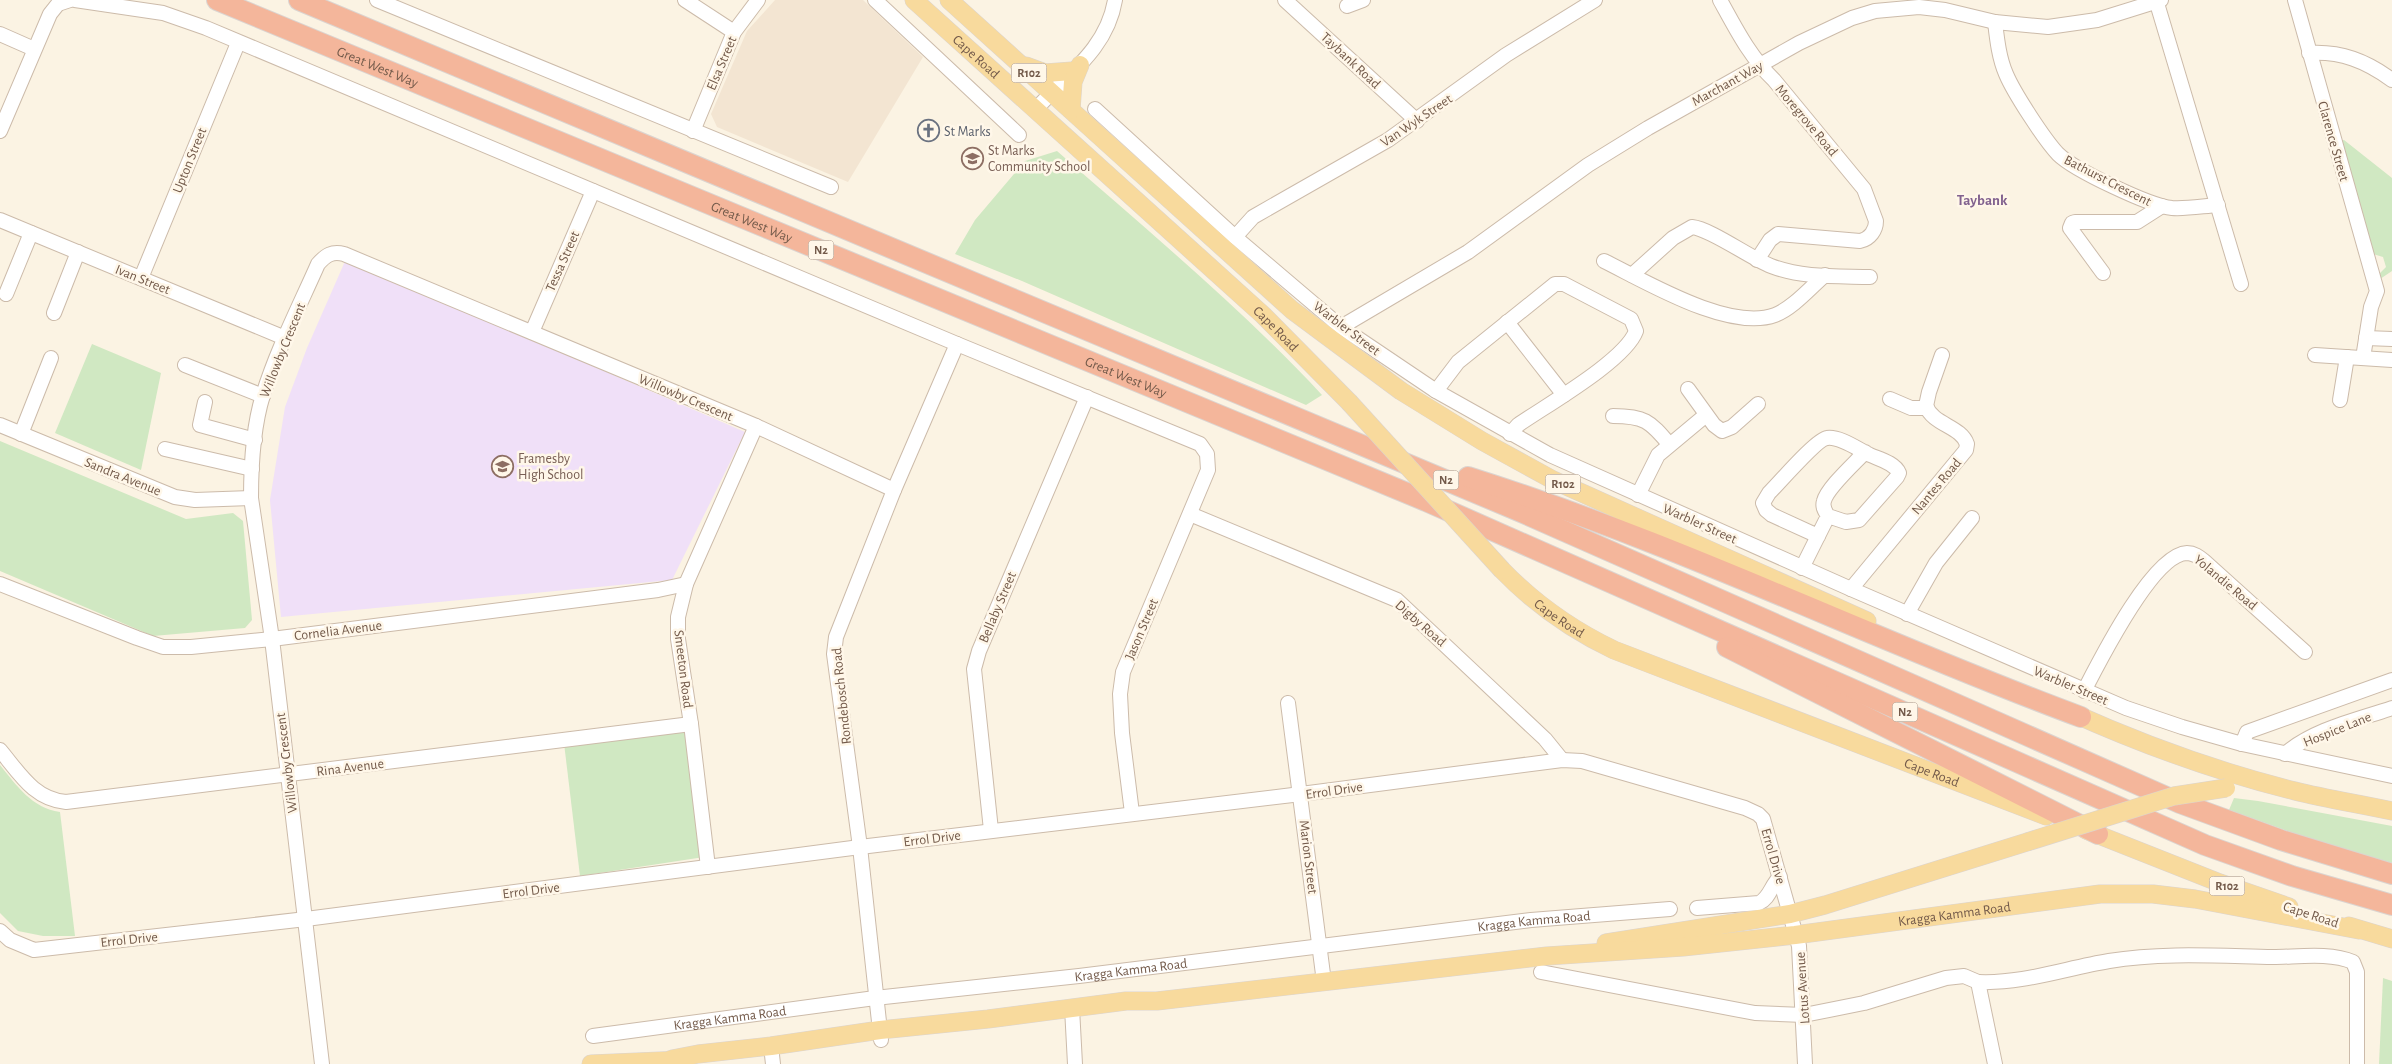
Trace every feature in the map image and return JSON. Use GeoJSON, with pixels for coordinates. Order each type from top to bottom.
{"type":"FeatureCollection","features":[{"type":"Feature","properties":{"kind":"highway","name":"Great West Way"},"geometry":{"type":"LineString","coordinates":[[217,0],[1426,501]]}},
{"type":"Feature","properties":{"kind":"highway","name":"Great West Way"},"geometry":{"type":"LineString","coordinates":[[299,0],[1352,440]]}},
{"type":"Feature","properties":{"kind":"highway"},"geometry":{"type":"LineString","coordinates":[[1352,440],[1546,502],[1615,527],[2006,689],[2081,717]]}},
{"type":"Feature","properties":{"kind":"highway","name":"N2"},"geometry":{"type":"LineString","coordinates":[[1352,440],[1519,511],[2180,803],[2290,843],[2392,874]]}},
{"type":"Feature","properties":{"kind":"highway"},"geometry":{"type":"LineString","coordinates":[[1426,501],[1720,644],[2098,834]]}},
{"type":"Feature","properties":{"kind":"highway","name":"N2"},"geometry":{"type":"LineString","coordinates":[[1426,501],[2206,845],[2292,876],[2392,905]]}},
{"type":"Feature","properties":{"kind":"main road","name":"Cape Road"},"geometry":{"type":"LineString","coordinates":[[914,0],[1268,320],[1349,402],[1502,570],[1549,612],[1581,633],[1614,650],[1979,792],[2098,834],[2220,883],[2359,930],[2392,939]]}},
{"type":"Feature","properties":{"kind":"main road","name":"Cape Road"},"geometry":{"type":"LineString","coordinates":[[950,0],[1292,310],[1378,375],[1470,434],[1590,497],[2081,717],[2187,757],[2296,791],[2392,811]]}},
{"type":"Feature","properties":{"kind":"main road"},"geometry":{"type":"LineString","coordinates":[[1017,61],[1045,73],[1076,68],[1071,110]]}},
{"type":"Feature","properties":{"kind":"main road","name":"Kragga Kamma Road"},"geometry":{"type":"LineString","coordinates":[[1544,964],[1632,938],[1790,914],[1825,905],[2174,796],[2226,788],[2296,791]]}},
{"type":"Feature","properties":{"kind":"main road","name":"Kragga Kamma Road"},"geometry":{"type":"LineString","coordinates":[[591,1064],[672,1060],[699,1061],[772,1056],[880,1035],[1324,982],[1544,964],[1796,934],[2074,896],[2127,893],[2208,901],[2359,930]]}},
{"type":"Feature","properties":{"kind":"street"},"geometry":{"type":"LineString","coordinates":[[0,131],[50,14],[55,7],[65,0],[70,0]]}},
{"type":"Feature","properties":{"kind":"street"},"geometry":{"type":"LineString","coordinates":[[75,0],[163,13],[206,28],[1086,397]]}},
{"type":"Feature","properties":{"kind":"street"},"geometry":{"type":"LineString","coordinates":[[377,0],[831,187]]}},
{"type":"Feature","properties":{"kind":"street"},"geometry":{"type":"LineString","coordinates":[[684,0],[734,32]]}},
{"type":"Feature","properties":{"kind":"street","name":"Elsa Street"},"geometry":{"type":"LineString","coordinates":[[693,131],[734,32],[758,0]]}},
{"type":"Feature","properties":{"kind":"street","name":"Cape Road"},"geometry":{"type":"LineString","coordinates":[[875,0],[1019,135]]}},
{"type":"Feature","properties":{"kind":"street"},"geometry":{"type":"LineString","coordinates":[[1035,110],[1076,68],[1108,28],[1115,0]]}},
{"type":"Feature","properties":{"kind":"street","name":"Taybank Road"},"geometry":{"type":"LineString","coordinates":[[1285,0],[1417,121]]}},
{"type":"Feature","properties":{"kind":"street"},"geometry":{"type":"LineString","coordinates":[[1347,6],[1363,0]]}},
{"type":"Feature","properties":{"kind":"street","name":"Van Wyk Street"},"geometry":{"type":"LineString","coordinates":[[1235,237],[1252,218],[1417,121],[1506,55],[1595,0]]}},
{"type":"Feature","properties":{"kind":"street","name":"Moregrove Road"},"geometry":{"type":"LineString","coordinates":[[1720,0],[1748,50],[1759,65],[1774,80],[1864,189],[1876,221],[1876,226],[1865,240],[1850,241],[1778,234],[1770,240],[1756,260]]}},
{"type":"Feature","properties":{"kind":"street","name":"Clarence Street"},"geometry":{"type":"LineString","coordinates":[[2295,0],[2375,281],[2377,291],[2371,308],[2366,338]]}},
{"type":"Feature","properties":{"kind":"street"},"geometry":{"type":"LineString","coordinates":[[2158,1],[2241,284]]}},
{"type":"Feature","properties":{"kind":"street","name":"Marchant Way"},"geometry":{"type":"LineString","coordinates":[[1341,327],[1468,252],[1596,160],[1759,65],[1830,27],[1852,18],[1875,11],[1928,8],[1968,14],[1995,22],[2028,26],[2071,26],[2158,1]]}},
{"type":"Feature","properties":{"kind":"street","name":"Bathurst Crescent"},"geometry":{"type":"LineString","coordinates":[[1995,22],[2006,75],[2021,101],[2059,155],[2067,162],[2162,206],[2192,208],[2218,205]]}},
{"type":"Feature","properties":{"kind":"street"},"geometry":{"type":"LineString","coordinates":[[0,34],[34,48]]}},
{"type":"Feature","properties":{"kind":"street","name":"Upton Street"},"geometry":{"type":"LineString","coordinates":[[141,278],[238,43]]}},
{"type":"Feature","properties":{"kind":"street"},"geometry":{"type":"LineString","coordinates":[[2309,53],[2328,52],[2350,57],[2375,67],[2392,80]]}},
{"type":"Feature","properties":{"kind":"street","name":"Warbler Street"},"geometry":{"type":"LineString","coordinates":[[1094,109],[1235,237],[1341,327],[1436,391],[1510,434],[1638,496],[2084,691],[2182,727],[2242,744],[2392,776]]}},
{"type":"Feature","properties":{"kind":"street","name":"Tessa Street"},"geometry":{"type":"LineString","coordinates":[[532,332],[593,191]]}},
{"type":"Feature","properties":{"kind":"street"},"geometry":{"type":"LineString","coordinates":[[2103,273],[2070,228],[2072,223],[2137,222],[2162,206]]}},
{"type":"Feature","properties":{"kind":"street","name":"Ivan Street"},"geometry":{"type":"LineString","coordinates":[[0,220],[285,338]]}},
{"type":"Feature","properties":{"kind":"street"},"geometry":{"type":"LineString","coordinates":[[1632,275],[1673,238],[1687,228],[1692,228],[1703,231],[1756,260],[1786,271],[1870,277]]}},
{"type":"Feature","properties":{"kind":"street"},"geometry":{"type":"LineString","coordinates":[[6,294],[31,233]]}},
{"type":"Feature","properties":{"kind":"street"},"geometry":{"type":"LineString","coordinates":[[54,313],[78,252]]}},
{"type":"Feature","properties":{"kind":"street","name":"Willowby Crescent"},"geometry":{"type":"LineString","coordinates":[[322,1064],[272,639],[251,498],[255,440],[263,396],[285,338],[318,264],[325,257],[338,252],[756,426],[894,490]]}},
{"type":"Feature","properties":{"kind":"street"},"geometry":{"type":"LineString","coordinates":[[1604,261],[1691,303],[1738,319],[1748,320],[1776,315],[1825,275]]}},
{"type":"Feature","properties":{"kind":"street"},"geometry":{"type":"LineString","coordinates":[[1436,391],[1453,366],[1551,286],[1559,283],[1634,322],[1636,331],[1630,342],[1599,370],[1518,425],[1510,434]]}},
{"type":"Feature","properties":{"kind":"street"},"geometry":{"type":"LineString","coordinates":[[1508,322],[1564,395]]}},
{"type":"Feature","properties":{"kind":"street"},"geometry":{"type":"LineString","coordinates":[[2363,358],[2366,338],[2392,339]]}},
{"type":"Feature","properties":{"kind":"street","name":"Rondebosch Road"},"geometry":{"type":"LineString","coordinates":[[880,1035],[860,847],[834,654],[836,636],[894,490],[957,344]]}},
{"type":"Feature","properties":{"kind":"street"},"geometry":{"type":"LineString","coordinates":[[1890,399],[1911,408],[1927,408],[1929,392],[1942,355]]}},
{"type":"Feature","properties":{"kind":"street"},"geometry":{"type":"LineString","coordinates":[[2315,355],[2392,360]]}},
{"type":"Feature","properties":{"kind":"street"},"geometry":{"type":"LineString","coordinates":[[2340,400],[2347,357]]}},
{"type":"Feature","properties":{"kind":"street"},"geometry":{"type":"LineString","coordinates":[[21,434],[51,358]]}},
{"type":"Feature","properties":{"kind":"street"},"geometry":{"type":"LineString","coordinates":[[185,365],[263,396]]}},
{"type":"Feature","properties":{"kind":"street"},"geometry":{"type":"LineString","coordinates":[[1688,389],[1718,429],[1727,430],[1758,404]]}},
{"type":"Feature","properties":{"kind":"street","name":"Jason Street"},"geometry":{"type":"LineString","coordinates":[[1086,397],[1194,440],[1204,448],[1208,470],[1121,681],[1122,733],[1132,813]]}},
{"type":"Feature","properties":{"kind":"street","name":"Bellaby Street"},"geometry":{"type":"LineString","coordinates":[[991,830],[974,669],[979,651],[1086,397]]}},
{"type":"Feature","properties":{"kind":"street"},"geometry":{"type":"LineString","coordinates":[[205,402],[200,425],[255,440]]}},
{"type":"Feature","properties":{"kind":"street","name":"Nantes Road"},"geometry":{"type":"LineString","coordinates":[[1851,590],[1966,450],[1967,444],[1964,438],[1934,418],[1927,408]]}},
{"type":"Feature","properties":{"kind":"street"},"geometry":{"type":"LineString","coordinates":[[1638,496],[1652,466],[1669,444],[1706,415]]}},
{"type":"Feature","properties":{"kind":"street"},"geometry":{"type":"LineString","coordinates":[[1613,416],[1629,416],[1648,422],[1669,444]]}},
{"type":"Feature","properties":{"kind":"street","name":"Sandra Avenue"},"geometry":{"type":"LineString","coordinates":[[0,425],[174,497],[195,500],[251,498]]}},
{"type":"Feature","properties":{"kind":"street","name":"Smeeton Road"},"geometry":{"type":"LineString","coordinates":[[708,867],[691,724],[678,639],[678,617],[686,584],[756,426]]}},
{"type":"Feature","properties":{"kind":"street"},"geometry":{"type":"LineString","coordinates":[[1818,536],[1772,515],[1764,507],[1764,499],[1822,439],[1830,438],[1865,452],[1894,466],[1899,472],[1897,477],[1859,520],[1853,522],[1828,516],[1824,509],[1825,498],[1865,452]]}},
{"type":"Feature","properties":{"kind":"street"},"geometry":{"type":"LineString","coordinates":[[165,449],[252,469]]}},
{"type":"Feature","properties":{"kind":"street","name":"Digby Road"},"geometry":{"type":"LineString","coordinates":[[1190,514],[1397,600],[1545,738],[1562,760]]}},
{"type":"Feature","properties":{"kind":"street"},"geometry":{"type":"LineString","coordinates":[[1802,568],[1828,516]]}},
{"type":"Feature","properties":{"kind":"street"},"geometry":{"type":"LineString","coordinates":[[1908,614],[1936,563],[1972,518]]}},
{"type":"Feature","properties":{"kind":"street","name":"Yolandie Road"},"geometry":{"type":"LineString","coordinates":[[2084,691],[2127,614],[2153,575],[2165,564],[2187,553],[2194,554],[2204,561],[2305,652]]}},
{"type":"Feature","properties":{"kind":"street","name":"Cornelia Avenue"},"geometry":{"type":"LineString","coordinates":[[0,584],[86,620],[163,647],[191,647],[272,639],[686,584]]}},
{"type":"Feature","properties":{"kind":"street"},"geometry":{"type":"LineString","coordinates":[[2242,744],[2247,732],[2392,680]]}},
{"type":"Feature","properties":{"kind":"street","name":"Marion Street"},"geometry":{"type":"LineString","coordinates":[[1288,703],[1324,982]]}},
{"type":"Feature","properties":{"kind":"street","name":"Hospice Lane"},"geometry":{"type":"LineString","coordinates":[[2285,754],[2301,742],[2314,736],[2392,708]]}},
{"type":"Feature","properties":{"kind":"street","name":"Rina Avenue"},"geometry":{"type":"LineString","coordinates":[[0,750],[42,797],[53,801],[82,802],[691,724]]}},
{"type":"Feature","properties":{"kind":"street","name":"Errol Drive"},"geometry":{"type":"LineString","coordinates":[[0,931],[10,940],[34,950],[306,919],[991,830],[1301,794],[1562,760],[1582,761],[1753,810],[1766,826],[1790,914]]}},
{"type":"Feature","properties":{"kind":"street"},"geometry":{"type":"LineString","coordinates":[[1697,908],[1759,903],[1767,897],[1775,881],[1780,877]]}},
{"type":"Feature","properties":{"kind":"street","name":"Kragga Kamma Road"},"geometry":{"type":"LineString","coordinates":[[593,1036],[875,998],[1320,947],[1531,920],[1670,909]]}},
{"type":"Feature","properties":{"kind":"street","name":"Lotus Avenue"},"geometry":{"type":"LineString","coordinates":[[1790,914],[1799,946],[1805,1064]]}},
{"type":"Feature","properties":{"kind":"street"},"geometry":{"type":"LineString","coordinates":[[1995,1064],[1978,982],[1999,982],[2110,961],[2136,958],[2303,957],[2342,959],[2352,962],[2357,972],[2357,1064]]}},
{"type":"Feature","properties":{"kind":"street","name":"Kragga Kamma Road"},"geometry":{"type":"LineString","coordinates":[[1544,964],[1740,1010],[1804,1015],[1864,1003],[1946,978],[1964,976],[1978,982]]}},
{"type":"Feature","properties":{"kind":"street"},"geometry":{"type":"LineString","coordinates":[[1072,1013],[1075,1064]]}},
{"type":"Feature","properties":{"kind":"shaded area"},"geometry":{"type":"Polygon","coordinates":[[[775,0],[863,0],[923,57],[848,182],[717,127],[711,114],[747,31],[775,0]]]}},
{"type":"Feature","properties":{"kind":"shaded area","name":"Framesby High School"},"geometry":{"type":"Polygon","coordinates":[[[346,259],[745,432],[672,580],[281,617],[270,500],[285,407],[307,348],[346,259]]]}},
{"type":"Feature","properties":{"kind":"green space"},"geometry":{"type":"Polygon","coordinates":[[[2344,140],[2392,178],[2392,271],[2380,279],[2379,274],[2386,267],[2383,257],[2373,254],[2339,141],[2344,140]]]}},
{"type":"Feature","properties":{"kind":"green space"},"geometry":{"type":"Polygon","coordinates":[[[1057,151],[1226,300],[1291,362],[1322,395],[1306,405],[1022,281],[955,254],[975,220],[1025,161],[1057,151]]]}},
{"type":"Feature","properties":{"kind":"green space"},"geometry":{"type":"Polygon","coordinates":[[[92,344],[161,373],[141,470],[55,433],[92,344]]]}},
{"type":"Feature","properties":{"kind":"green space"},"geometry":{"type":"Polygon","coordinates":[[[0,441],[186,519],[233,513],[243,521],[252,620],[245,628],[153,636],[0,571],[0,441]]]}},
{"type":"Feature","properties":{"kind":"green space"},"geometry":{"type":"Polygon","coordinates":[[[687,729],[704,857],[580,876],[564,743],[687,729]]]}},
{"type":"Feature","properties":{"kind":"green space"},"geometry":{"type":"Polygon","coordinates":[[[0,765],[19,788],[33,801],[50,810],[60,812],[75,936],[43,936],[18,931],[0,913],[0,765]]]}},
{"type":"Feature","properties":{"kind":"green space"},"geometry":{"type":"Polygon","coordinates":[[[2234,798],[2392,826],[2392,863],[2321,843],[2229,810],[2234,798]]]}},
{"type":"Feature","properties":{"kind":"green space"},"geometry":{"type":"Polygon","coordinates":[[[2383,978],[2392,981],[2392,1064],[2379,1064],[2383,978]]]}},
{"type":"Feature","properties":{"kind":"place","name":"St Marks"},"geometry":{"type":"Point","coordinates":[928,131]}},
{"type":"Feature","properties":{"kind":"place","name":"St Marks Community School"},"geometry":{"type":"Point","coordinates":[972,158]}},
{"type":"Feature","properties":{"kind":"place","name":"Framesby High School"},"geometry":{"type":"Point","coordinates":[502,466]}},
{"type":"Feature","properties":{"kind":"district","name":"Taybank"},"geometry":{"type":"Point","coordinates":[1982,200]}}]}
